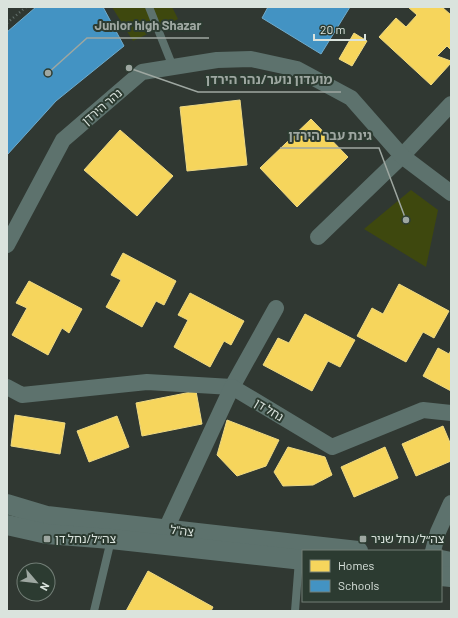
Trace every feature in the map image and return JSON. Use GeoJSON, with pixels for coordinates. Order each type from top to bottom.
{"type":"FeatureCollection","features":[{"type":"Feature","properties":{"kind":"street","name":"נהר הירדן"},"geometry":{"type":"LineString","coordinates":[[7,245],[64,140],[142,72],[218,60],[251,59],[297,69],[351,98],[402,156],[451,193]]}},
{"type":"Feature","properties":{"kind":"street"},"geometry":{"type":"LineString","coordinates":[[318,237],[402,156],[451,104]]}},
{"type":"Feature","properties":{"kind":"street"},"geometry":{"type":"LineString","coordinates":[[166,529],[232,387],[276,308]]}},
{"type":"Feature","properties":{"kind":"street"},"geometry":{"type":"LineString","coordinates":[[7,387],[22,395],[147,382],[232,387]]}},
{"type":"Feature","properties":{"kind":"street","name":"נחל דן"},"geometry":{"type":"LineString","coordinates":[[232,387],[332,447],[423,410],[451,413]]}},
{"type":"Feature","properties":{"kind":"street"},"geometry":{"type":"LineString","coordinates":[[434,550],[438,532],[451,503]]}},
{"type":"Feature","properties":{"kind":"street","name":"צה\"ל"},"geometry":{"type":"LineString","coordinates":[[7,504],[47,516],[349,550]]}},
{"type":"Feature","properties":{"kind":"street","name":"צה\"ל"},"geometry":{"type":"LineString","coordinates":[[7,525],[47,534],[111,539],[301,560]]}},
{"type":"Feature","properties":{"kind":"lane"},"geometry":{"type":"LineString","coordinates":[[149,7],[173,67]]}},
{"type":"Feature","properties":{"kind":"lane"},"geometry":{"type":"LineString","coordinates":[[94,611],[111,539]]}},
{"type":"Feature","properties":{"kind":"lane"},"geometry":{"type":"LineString","coordinates":[[295,611],[301,560]]}},
{"type":"Feature","properties":{"kind":"path"},"geometry":{"type":"LineString","coordinates":[[7,23],[26,7]]}},
{"type":"Feature","properties":{"kind":"green space"},"geometry":{"type":"Polygon","coordinates":[[[112,7],[172,7],[178,19],[133,41],[112,7]]]}},
{"type":"Feature","properties":{"kind":"green space"},"geometry":{"type":"Polygon","coordinates":[[[411,190],[438,210],[426,267],[364,229],[411,190]]]}},
{"type":"Feature","properties":{"kind":"building: Homes"},"geometry":{"type":"Polygon","coordinates":[[[408,7],[442,7],[451,15],[451,50],[447,46],[437,56],[451,61],[451,63],[431,85],[379,37],[396,18],[406,27],[417,15],[408,7]]]}},
{"type":"Feature","properties":{"kind":"building: Homes"},"geometry":{"type":"Polygon","coordinates":[[[354,33],[367,41],[352,66],[339,59],[354,33]]]}},
{"type":"Feature","properties":{"kind":"building: Homes"},"geometry":{"type":"Polygon","coordinates":[[[240,100],[247,165],[187,171],[180,107],[240,100]]]}},
{"type":"Feature","properties":{"kind":"building: Homes"},"geometry":{"type":"Polygon","coordinates":[[[311,119],[348,157],[297,207],[260,168],[311,119]]]}},
{"type":"Feature","properties":{"kind":"building: Homes"},"geometry":{"type":"Polygon","coordinates":[[[120,130],[173,176],[137,216],[84,170],[120,130]]]}},
{"type":"Feature","properties":{"kind":"building: Homes"},"geometry":{"type":"Polygon","coordinates":[[[123,253],[176,281],[164,305],[156,301],[142,327],[106,307],[121,280],[111,275],[123,253]]]}},
{"type":"Feature","properties":{"kind":"building: Homes"},"geometry":{"type":"Polygon","coordinates":[[[29,281],[82,309],[69,333],[62,328],[48,355],[12,335],[27,308],[16,303],[29,281]]]}},
{"type":"Feature","properties":{"kind":"building: Homes"},"geometry":{"type":"Polygon","coordinates":[[[399,284],[449,311],[434,338],[423,332],[406,362],[357,336],[372,308],[383,314],[399,284]]]}},
{"type":"Feature","properties":{"kind":"building: Homes"},"geometry":{"type":"Polygon","coordinates":[[[190,293],[244,321],[231,345],[224,341],[210,367],[174,347],[188,320],[178,315],[190,293]]]}},
{"type":"Feature","properties":{"kind":"building: Homes"},"geometry":{"type":"Polygon","coordinates":[[[305,314],[355,340],[340,367],[328,361],[312,391],[263,365],[278,338],[289,343],[305,314]]]}},
{"type":"Feature","properties":{"kind":"building: Homes"},"geometry":{"type":"Polygon","coordinates":[[[438,348],[449,354],[451,350],[451,391],[423,376],[438,348]]]}},
{"type":"Feature","properties":{"kind":"building: Homes"},"geometry":{"type":"Polygon","coordinates":[[[196,391],[202,424],[142,436],[136,403],[196,391]]]}},
{"type":"Feature","properties":{"kind":"building: Homes"},"geometry":{"type":"Polygon","coordinates":[[[15,415],[65,423],[60,454],[11,446],[15,415]]]}},
{"type":"Feature","properties":{"kind":"building: Homes"},"geometry":{"type":"Polygon","coordinates":[[[117,416],[129,447],[89,462],[77,431],[117,416]]]}},
{"type":"Feature","properties":{"kind":"building: Homes"},"geometry":{"type":"Polygon","coordinates":[[[227,420],[279,440],[266,466],[237,476],[217,455],[227,420]]]}},
{"type":"Feature","properties":{"kind":"building: Homes"},"geometry":{"type":"Polygon","coordinates":[[[443,426],[451,445],[451,461],[416,476],[402,444],[443,426]]]}},
{"type":"Feature","properties":{"kind":"building: Homes"},"geometry":{"type":"Polygon","coordinates":[[[288,447],[325,457],[332,475],[313,485],[283,486],[274,472],[288,447]]]}},
{"type":"Feature","properties":{"kind":"building: Homes"},"geometry":{"type":"Polygon","coordinates":[[[385,447],[398,478],[354,497],[341,467],[385,447]]]}},
{"type":"Feature","properties":{"kind":"building: Homes"},"geometry":{"type":"Polygon","coordinates":[[[148,571],[213,607],[211,611],[126,611],[148,571]]]}},
{"type":"Feature","properties":{"kind":"building: Schools"},"geometry":{"type":"Polygon","coordinates":[[[36,7],[103,7],[124,46],[56,101],[7,155],[7,32],[36,7]]]}},
{"type":"Feature","properties":{"kind":"building: Schools"},"geometry":{"type":"Polygon","coordinates":[[[268,7],[350,7],[321,54],[262,18],[268,7]]]}},
{"type":"Feature","properties":{"kind":"place","name":"מועדון נוער/נהר הירדן"},"geometry":{"type":"Point","coordinates":[129,68]}},
{"type":"Feature","properties":{"kind":"place","name":"Junior high Shazar"},"geometry":{"type":"Point","coordinates":[48,73]}},
{"type":"Feature","properties":{"kind":"place","name":"גינת עבר הירדן"},"geometry":{"type":"Point","coordinates":[406,220]}},
{"type":"Feature","properties":{"kind":"place","name":"צה״ל/נחל דן"},"geometry":{"type":"Point","coordinates":[47,539]}},
{"type":"Feature","properties":{"kind":"place","name":"צה״ל/נחל שניר"},"geometry":{"type":"Point","coordinates":[363,539]}}]}
